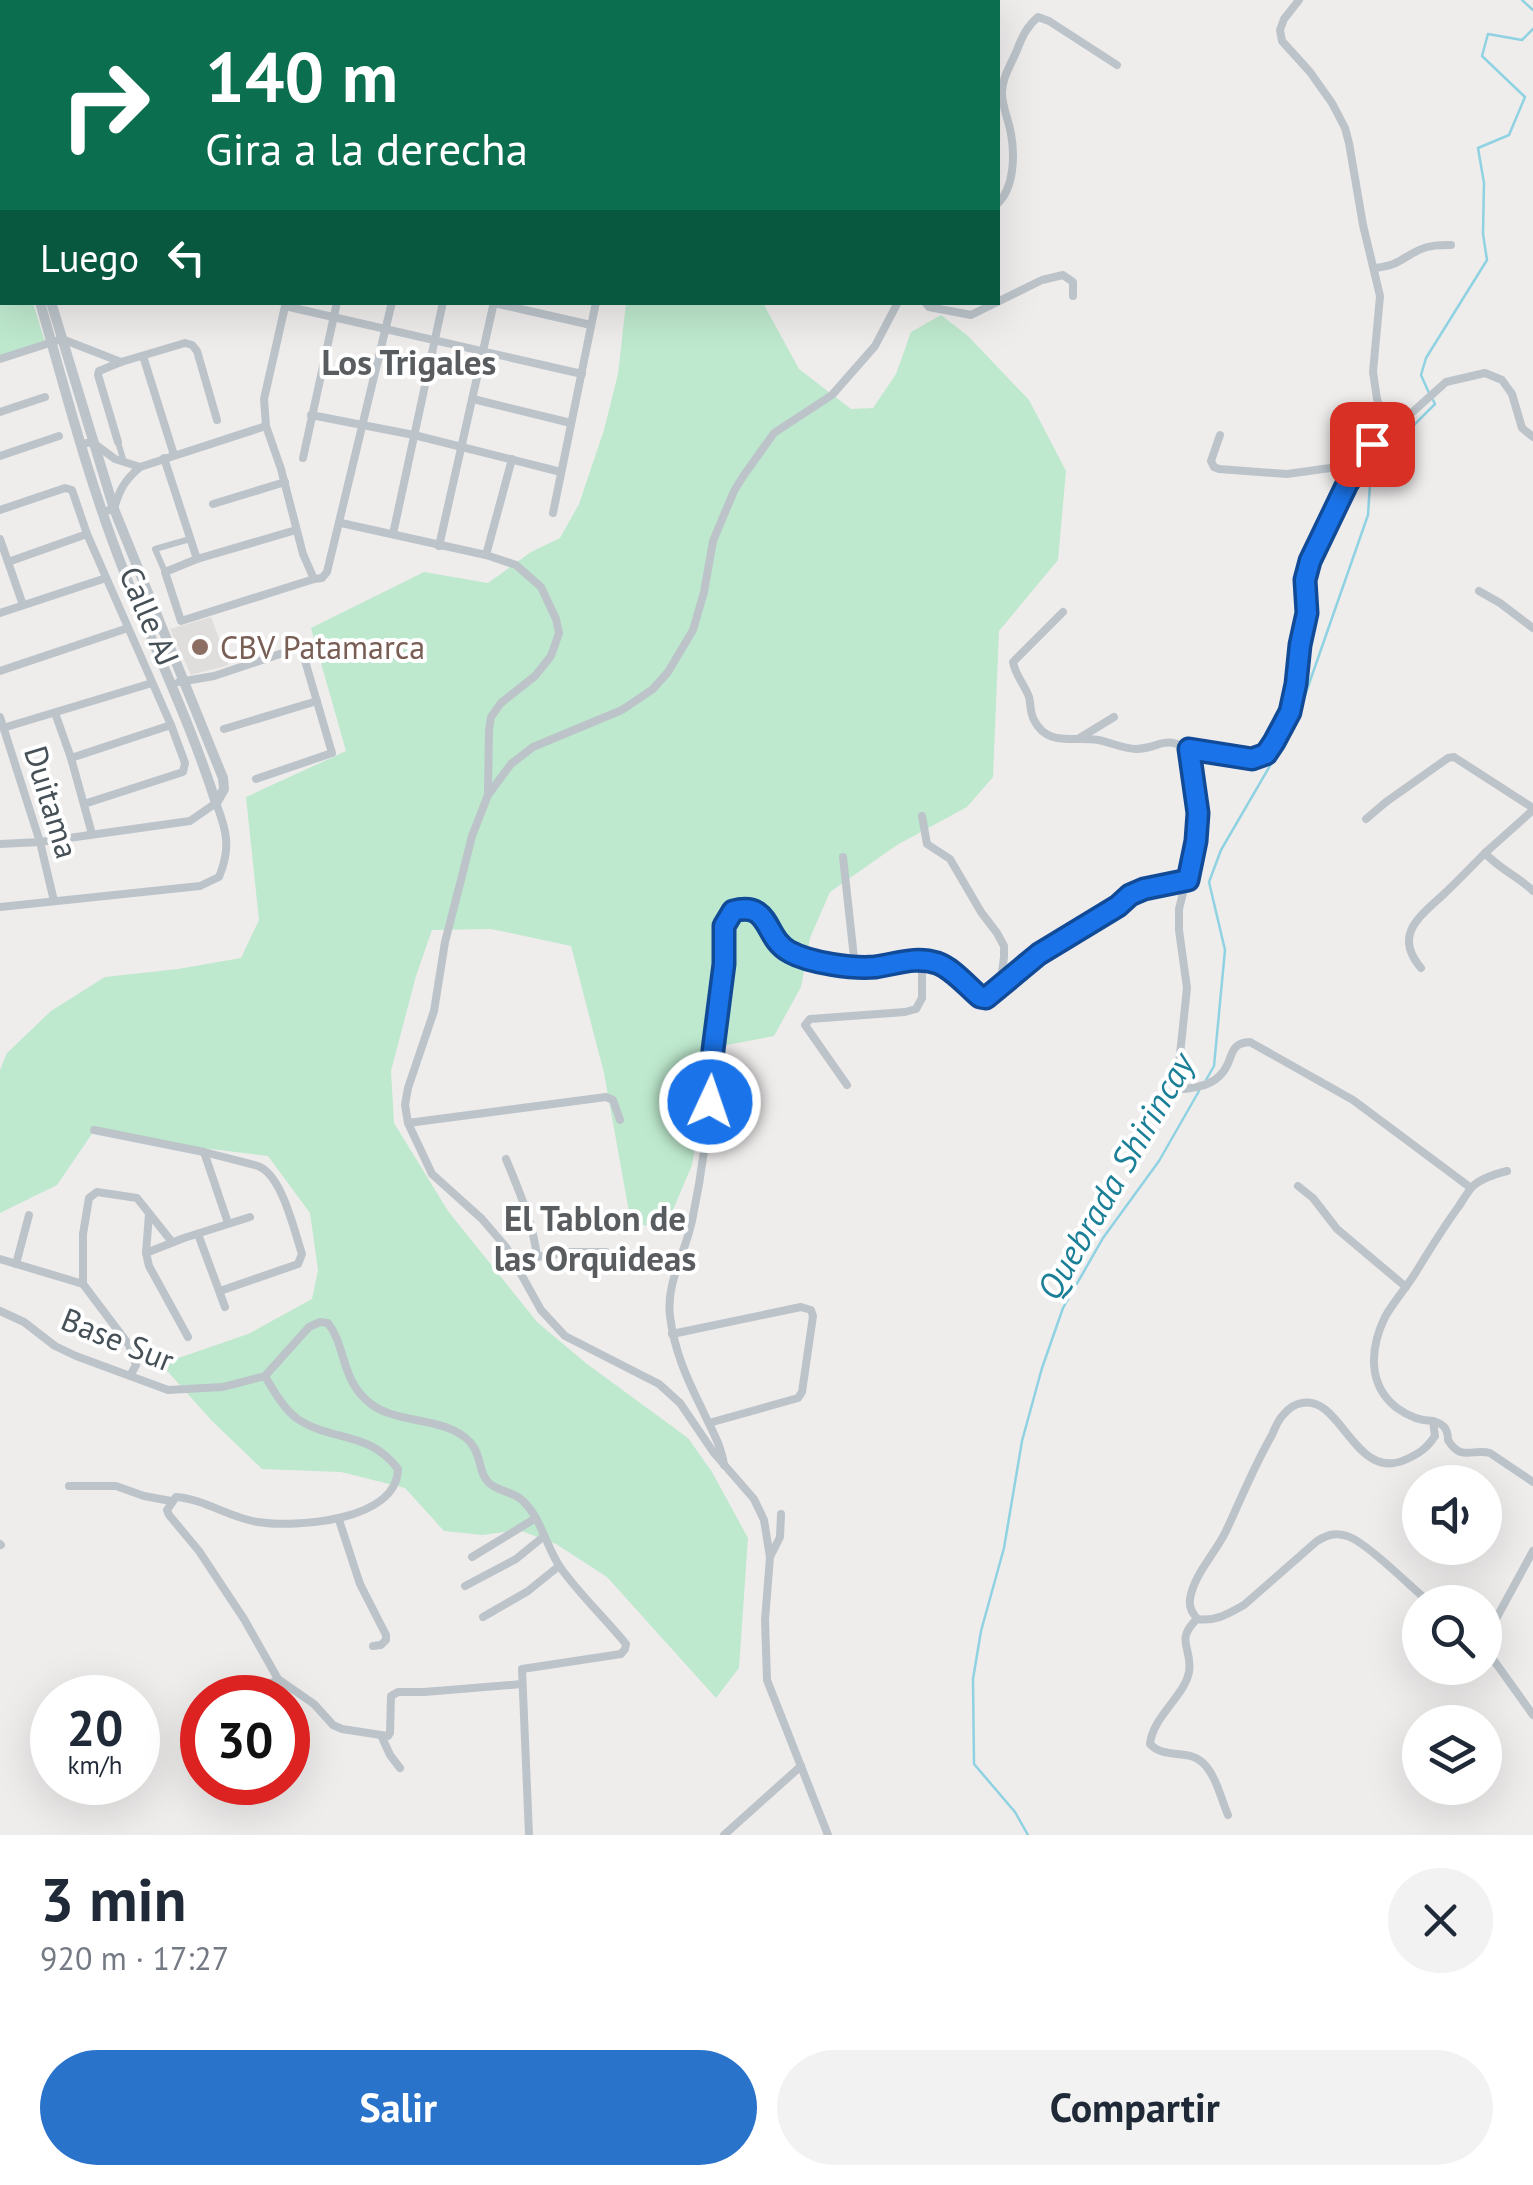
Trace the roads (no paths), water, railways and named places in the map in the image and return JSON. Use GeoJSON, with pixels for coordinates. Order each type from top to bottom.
{"type":"FeatureCollection","features":[{"type":"Feature","properties":{"kind":"street"},"geometry":{"type":"LineString","coordinates":[[1299,0],[1284,18],[1282,41],[1310,72],[1344,128],[1380,296],[1374,372],[1384,424]]}},
{"type":"Feature","properties":{"kind":"street"},"geometry":{"type":"LineString","coordinates":[[1000,200],[1012,164],[1012,136],[1002,93],[1006,74],[1030,24],[1038,17],[1049,21],[1117,65]]}},
{"type":"Feature","properties":{"kind":"street"},"geometry":{"type":"LineString","coordinates":[[1374,268],[1392,266],[1432,245],[1451,245]]}},
{"type":"Feature","properties":{"kind":"street"},"geometry":{"type":"LineString","coordinates":[[1000,300],[1063,274],[1073,282],[1073,296]]}},
{"type":"Feature","properties":{"kind":"street"},"geometry":{"type":"LineString","coordinates":[[41,305],[57,340]]}},
{"type":"Feature","properties":{"kind":"street"},"geometry":{"type":"LineString","coordinates":[[0,906],[200,886],[219,877],[228,845],[204,764],[125,574],[57,340],[51,305]]}},
{"type":"Feature","properties":{"kind":"street"},"geometry":{"type":"LineString","coordinates":[[286,305],[264,399],[266,426],[303,554],[314,578]]}},
{"type":"Feature","properties":{"kind":"street"},"geometry":{"type":"LineString","coordinates":[[290,305],[582,374]]}},
{"type":"Feature","properties":{"kind":"street"},"geometry":{"type":"LineString","coordinates":[[303,458],[336,305]]}},
{"type":"Feature","properties":{"kind":"street"},"geometry":{"type":"LineString","coordinates":[[190,539],[154,549],[182,620],[322,578],[328,572],[391,305]]}},
{"type":"Feature","properties":{"kind":"street"},"geometry":{"type":"LineString","coordinates":[[393,534],[443,305]]}},
{"type":"Feature","properties":{"kind":"street"},"geometry":{"type":"LineString","coordinates":[[439,546],[494,305]]}},
{"type":"Feature","properties":{"kind":"street"},"geometry":{"type":"LineString","coordinates":[[503,305],[591,324]]}},
{"type":"Feature","properties":{"kind":"street"},"geometry":{"type":"LineString","coordinates":[[553,513],[595,305]]}},
{"type":"Feature","properties":{"kind":"street"},"geometry":{"type":"LineString","coordinates":[[828,1835],[767,1680],[764,1620],[770,1557],[764,1520],[754,1498],[680,1403],[659,1384],[566,1336],[541,1310],[506,1248],[432,1174],[408,1124],[406,1104],[434,1011],[462,872],[488,795],[511,764],[533,747],[622,710],[653,689],[668,672],[693,630],[714,541],[734,491],[774,432],[822,402],[875,346],[896,305]]}},
{"type":"Feature","properties":{"kind":"street"},"geometry":{"type":"LineString","coordinates":[[926,305],[971,314],[990,305]]}},
{"type":"Feature","properties":{"kind":"street"},"geometry":{"type":"LineString","coordinates":[[0,359],[57,340],[121,362]]}},
{"type":"Feature","properties":{"kind":"street"},"geometry":{"type":"LineString","coordinates":[[124,462],[98,376],[102,368],[185,343],[192,345],[217,420]]}},
{"type":"Feature","properties":{"kind":"street"},"geometry":{"type":"LineString","coordinates":[[143,356],[197,559]]}},
{"type":"Feature","properties":{"kind":"street"},"geometry":{"type":"LineString","coordinates":[[1063,612],[1013,662],[1028,694],[1032,718],[1041,731],[1054,738],[1104,741],[1137,749],[1168,742],[1252,759],[1266,754],[1290,712],[1307,613],[1305,580],[1310,561],[1384,424],[1399,421],[1417,409],[1446,382],[1485,373],[1502,380],[1512,394],[1522,428],[1533,437]]}},
{"type":"Feature","properties":{"kind":"street"},"geometry":{"type":"LineString","coordinates":[[0,412],[45,397]]}},
{"type":"Feature","properties":{"kind":"street"},"geometry":{"type":"LineString","coordinates":[[473,399],[571,422]]}},
{"type":"Feature","properties":{"kind":"street"},"geometry":{"type":"LineString","coordinates":[[311,415],[561,472]]}},
{"type":"Feature","properties":{"kind":"street"},"geometry":{"type":"LineString","coordinates":[[108,510],[127,478],[140,467],[266,426]]}},
{"type":"Feature","properties":{"kind":"street"},"geometry":{"type":"LineString","coordinates":[[1220,434],[1211,462],[1219,469],[1287,474],[1359,464]]}},
{"type":"Feature","properties":{"kind":"street"},"geometry":{"type":"LineString","coordinates":[[0,456],[59,436]]}},
{"type":"Feature","properties":{"kind":"street"},"geometry":{"type":"LineString","coordinates":[[87,443],[115,459],[140,467]]}},
{"type":"Feature","properties":{"kind":"street"},"geometry":{"type":"LineString","coordinates":[[486,555],[512,459]]}},
{"type":"Feature","properties":{"kind":"street"},"geometry":{"type":"LineString","coordinates":[[213,504],[284,482]]}},
{"type":"Feature","properties":{"kind":"street","name":"Calle AJ"},"geometry":{"type":"LineString","coordinates":[[0,510],[70,488],[185,764],[182,772],[84,804]]}},
{"type":"Feature","properties":{"kind":"street"},"geometry":{"type":"LineString","coordinates":[[0,844],[190,821],[216,802],[224,789],[184,682],[108,510]]}},
{"type":"Feature","properties":{"kind":"street"},"geometry":{"type":"LineString","coordinates":[[340,523],[486,555],[516,565],[541,587],[560,633],[551,656],[535,676],[501,703],[491,717],[488,795]]}},
{"type":"Feature","properties":{"kind":"street"},"geometry":{"type":"LineString","coordinates":[[165,572],[296,530]]}},
{"type":"Feature","properties":{"kind":"street"},"geometry":{"type":"LineString","coordinates":[[8,562],[88,534]]}},
{"type":"Feature","properties":{"kind":"street"},"geometry":{"type":"LineString","coordinates":[[0,539],[24,605]]}},
{"type":"Feature","properties":{"kind":"street"},"geometry":{"type":"LineString","coordinates":[[0,614],[106,578]]}},
{"type":"Feature","properties":{"kind":"street"},"geometry":{"type":"LineString","coordinates":[[1479,591],[1533,628]]}},
{"type":"Feature","properties":{"kind":"street"},"geometry":{"type":"LineString","coordinates":[[0,671],[128,628]]}},
{"type":"Feature","properties":{"kind":"street"},"geometry":{"type":"LineString","coordinates":[[170,682],[214,676],[301,647],[332,753],[256,778]]}},
{"type":"Feature","properties":{"kind":"street"},"geometry":{"type":"LineString","coordinates":[[2,728],[152,684]]}},
{"type":"Feature","properties":{"kind":"street"},"geometry":{"type":"LineString","coordinates":[[224,728],[317,701]]}},
{"type":"Feature","properties":{"kind":"street"},"geometry":{"type":"LineString","coordinates":[[54,713],[92,834]]}},
{"type":"Feature","properties":{"kind":"street","name":"Duitama"},"geometry":{"type":"LineString","coordinates":[[0,717],[40,842],[54,901]]}},
{"type":"Feature","properties":{"kind":"street"},"geometry":{"type":"LineString","coordinates":[[1078,739],[1114,717]]}},
{"type":"Feature","properties":{"kind":"street"},"geometry":{"type":"LineString","coordinates":[[71,758],[171,725]]}},
{"type":"Feature","properties":{"kind":"street"},"geometry":{"type":"LineString","coordinates":[[1189,749],[1198,813],[1196,841],[1180,909],[1186,988],[1177,1083],[1184,1088],[1204,1086],[1222,1073],[1234,1049],[1250,1042],[1353,1100],[1471,1188]]}},
{"type":"Feature","properties":{"kind":"street"},"geometry":{"type":"LineString","coordinates":[[1366,819],[1407,786],[1454,757],[1533,809],[1418,917],[1409,947],[1412,958],[1422,968]]}},
{"type":"Feature","properties":{"kind":"street"},"geometry":{"type":"LineString","coordinates":[[922,816],[927,844],[950,858],[1004,946],[1000,987]]}},
{"type":"Feature","properties":{"kind":"street"},"geometry":{"type":"LineString","coordinates":[[1485,853],[1494,864],[1533,891]]}},
{"type":"Feature","properties":{"kind":"street"},"geometry":{"type":"LineString","coordinates":[[844,857],[856,967]]}},
{"type":"Feature","properties":{"kind":"street"},"geometry":{"type":"LineString","coordinates":[[724,1464],[679,1358],[672,1334],[669,1295],[692,1222],[710,1102],[724,964],[724,926],[728,917],[733,911],[753,909],[761,914],[786,950],[809,958],[856,967],[911,959],[942,964],[986,998],[1039,954],[1130,895],[1188,880]]}},
{"type":"Feature","properties":{"kind":"street"},"geometry":{"type":"LineString","coordinates":[[847,1085],[806,1026],[807,1021],[916,1009],[922,998],[922,960]]}},
{"type":"Feature","properties":{"kind":"street"},"geometry":{"type":"LineString","coordinates":[[408,1124],[606,1097],[613,1100],[620,1120]]}},
{"type":"Feature","properties":{"kind":"street"},"geometry":{"type":"LineString","coordinates":[[94,1130],[204,1152],[267,1169],[273,1176],[302,1254],[298,1264],[220,1291]]}},
{"type":"Feature","properties":{"kind":"street"},"geometry":{"type":"LineString","coordinates":[[204,1152],[228,1223]]}},
{"type":"Feature","properties":{"kind":"street"},"geometry":{"type":"LineString","coordinates":[[506,1159],[526,1208],[537,1257]]}},
{"type":"Feature","properties":{"kind":"street"},"geometry":{"type":"LineString","coordinates":[[1507,1171],[1471,1188],[1439,1232],[1385,1317],[1374,1349],[1375,1374],[1386,1400],[1404,1413],[1444,1427],[1456,1450],[1466,1454],[1490,1453],[1533,1482]]}},
{"type":"Feature","properties":{"kind":"street"},"geometry":{"type":"LineString","coordinates":[[1298,1186],[1313,1198],[1337,1229],[1406,1287]]}},
{"type":"Feature","properties":{"kind":"street"},"geometry":{"type":"LineString","coordinates":[[130,1376],[136,1364],[129,1345],[83,1284],[82,1234],[92,1194],[137,1198],[172,1242]]}},
{"type":"Feature","properties":{"kind":"street"},"geometry":{"type":"LineString","coordinates":[[149,1214],[149,1266],[188,1337]]}},
{"type":"Feature","properties":{"kind":"street"},"geometry":{"type":"LineString","coordinates":[[16,1264],[29,1215]]}},
{"type":"Feature","properties":{"kind":"street"},"geometry":{"type":"LineString","coordinates":[[146,1253],[250,1217]]}},
{"type":"Feature","properties":{"kind":"street"},"geometry":{"type":"LineString","coordinates":[[198,1234],[225,1307]]}},
{"type":"Feature","properties":{"kind":"street"},"geometry":{"type":"LineString","coordinates":[[520,1270],[537,1257],[606,1252]]}},
{"type":"Feature","properties":{"kind":"street"},"geometry":{"type":"LineString","coordinates":[[0,1259],[83,1284]]}},
{"type":"Feature","properties":{"kind":"street"},"geometry":{"type":"LineString","coordinates":[[672,1334],[801,1307],[811,1310],[802,1392],[798,1398],[708,1423]]}},
{"type":"Feature","properties":{"kind":"street","name":"Base Sur"},"geometry":{"type":"LineString","coordinates":[[0,1311],[76,1356],[168,1390],[224,1387],[265,1376]]}},
{"type":"Feature","properties":{"kind":"street"},"geometry":{"type":"LineString","coordinates":[[276,1675],[199,1550],[167,1510],[176,1497],[262,1523],[340,1520],[379,1502],[395,1487],[398,1469],[379,1449],[299,1420],[265,1376],[308,1327],[328,1323],[336,1332],[347,1374],[368,1402],[386,1412],[454,1430],[463,1436],[479,1456],[486,1482],[514,1493],[526,1504],[559,1566],[626,1644],[621,1654],[524,1668],[521,1672],[529,1835]]}},
{"type":"Feature","properties":{"kind":"street"},"geometry":{"type":"LineString","coordinates":[[1409,1585],[1362,1544],[1349,1536],[1330,1534],[1244,1605],[1210,1621],[1197,1619],[1190,1609],[1190,1595],[1197,1578],[1226,1531],[1282,1415],[1293,1405],[1306,1401],[1319,1405],[1368,1455],[1385,1464],[1395,1464],[1427,1448],[1436,1436],[1433,1421]]}},
{"type":"Feature","properties":{"kind":"street"},"geometry":{"type":"LineString","coordinates":[[69,1486],[116,1486],[171,1502]]}},
{"type":"Feature","properties":{"kind":"street"},"geometry":{"type":"LineString","coordinates":[[770,1557],[780,1537],[781,1514]]}},
{"type":"Feature","properties":{"kind":"street"},"geometry":{"type":"LineString","coordinates":[[472,1557],[536,1518]]}},
{"type":"Feature","properties":{"kind":"street"},"geometry":{"type":"LineString","coordinates":[[340,1520],[360,1584],[386,1635],[381,1645],[373,1646]]}},
{"type":"Feature","properties":{"kind":"street"},"geometry":{"type":"LineString","coordinates":[[465,1586],[516,1558],[543,1537]]}},
{"type":"Feature","properties":{"kind":"street"},"geometry":{"type":"LineString","coordinates":[[1502,1608],[1533,1552]]}},
{"type":"Feature","properties":{"kind":"street"},"geometry":{"type":"LineString","coordinates":[[483,1618],[528,1591],[559,1566]]}},
{"type":"Feature","properties":{"kind":"street"},"geometry":{"type":"LineString","coordinates":[[1197,1619],[1184,1639],[1189,1660],[1186,1679],[1151,1733],[1150,1744],[1162,1753],[1203,1762],[1228,1815]]}},
{"type":"Feature","properties":{"kind":"street"},"geometry":{"type":"LineString","coordinates":[[1502,1672],[1533,1715]]}},
{"type":"Feature","properties":{"kind":"street"},"geometry":{"type":"LineString","coordinates":[[310,1701],[342,1730],[388,1736],[391,1696],[398,1692],[522,1684]]}},
{"type":"Feature","properties":{"kind":"street"},"geometry":{"type":"LineString","coordinates":[[381,1735],[400,1768]]}},
{"type":"Feature","properties":{"kind":"street"},"geometry":{"type":"LineString","coordinates":[[724,1835],[800,1766]]}},
{"type":"Feature","properties":{"kind":"waterway","name":"Quebrada Shirincay"},"geometry":{"type":"LineString","coordinates":[[1522,0],[1533,10]]}},
{"type":"Feature","properties":{"kind":"waterway","name":"Quebrada Shirincay"},"geometry":{"type":"LineString","coordinates":[[1429,393],[1421,375],[1426,358],[1487,260],[1484,183],[1478,148],[1509,135],[1525,97],[1482,56],[1488,34],[1522,40],[1533,29]]}},
{"type":"Feature","properties":{"kind":"waterway","name":"Quebrada Shirincay"},"geometry":{"type":"LineString","coordinates":[[1206,1080],[1214,1066],[1225,950],[1209,882],[1221,850],[1296,721],[1368,515],[1371,468],[1435,404],[1433,400]]}},
{"type":"Feature","properties":{"kind":"waterway","name":"Quebrada Shirincay"},"geometry":{"type":"LineString","coordinates":[[1028,1835],[1015,1812],[974,1764],[973,1679],[981,1631],[1004,1548],[1022,1441],[1063,1308],[1103,1238],[1159,1161],[1199,1091]]}},
{"type":"Feature","properties":{"kind":"place","name":"CBV Patamarca"},"geometry":{"type":"Point","coordinates":[200,647]}},
{"type":"Feature","properties":{"kind":"district","name":"Los Trigales"},"geometry":{"type":"Point","coordinates":[409,362]}},
{"type":"Feature","properties":{"kind":"district","name":"El Tablon de las Orquideas"},"geometry":{"type":"Point","coordinates":[595,1238]}}]}
